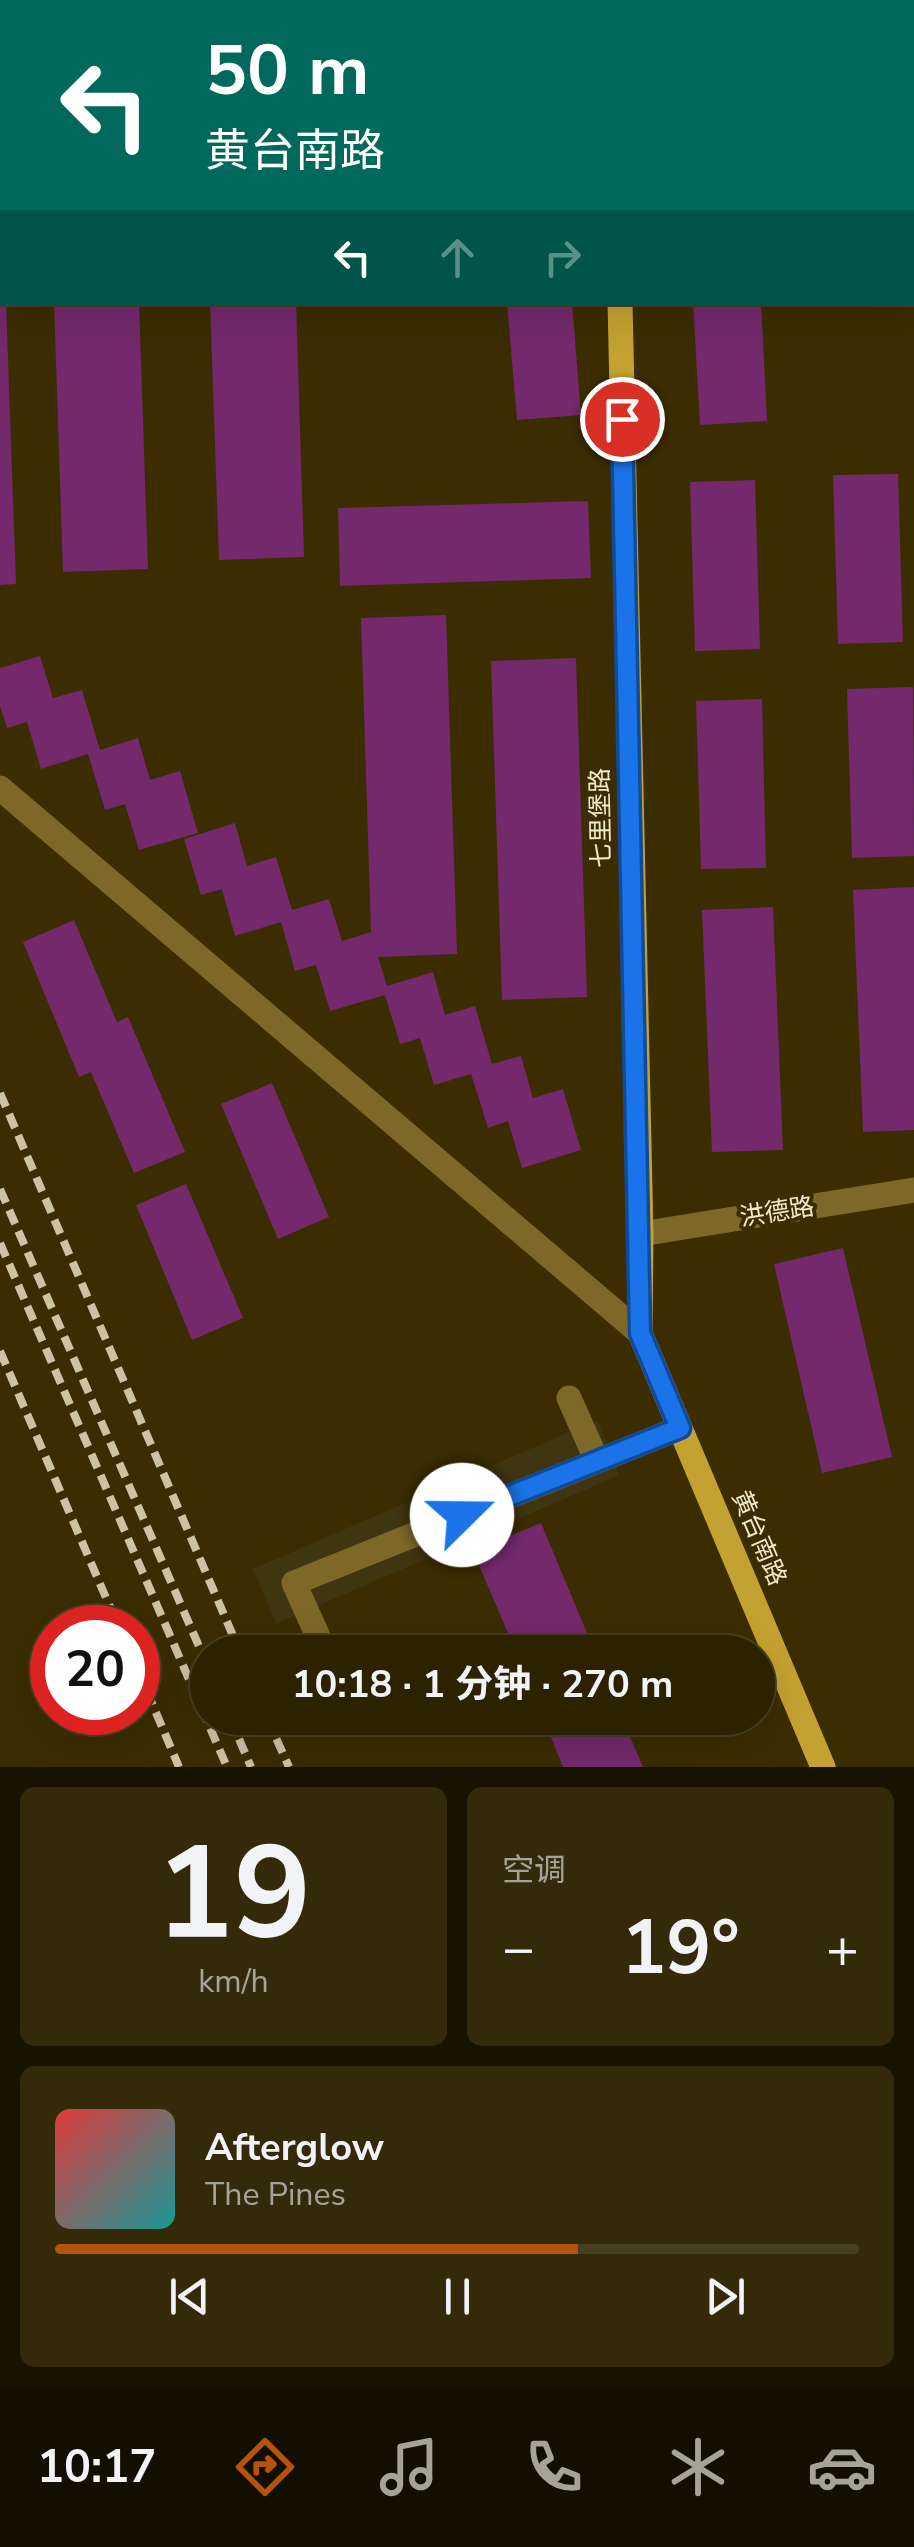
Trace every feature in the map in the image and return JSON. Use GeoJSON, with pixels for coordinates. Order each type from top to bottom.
{"type":"FeatureCollection","features":[{"type":"Feature","properties":{"kind":"main road","name":"七里堡路"},"geometry":{"type":"LineString","coordinates":[[620,305],[640,1333]]}},
{"type":"Feature","properties":{"kind":"main road","name":"黄台南路"},"geometry":{"type":"LineString","coordinates":[[640,1333],[823,1767]]}},
{"type":"Feature","properties":{"kind":"street"},"geometry":{"type":"LineString","coordinates":[[0,788],[640,1333]]}},
{"type":"Feature","properties":{"kind":"street","name":"洪德路"},"geometry":{"type":"LineString","coordinates":[[640,1234],[914,1190]]}},
{"type":"Feature","properties":{"kind":"street"},"geometry":{"type":"LineString","coordinates":[[569,1398],[597,1461]]}},
{"type":"Feature","properties":{"kind":"street"},"geometry":{"type":"LineString","coordinates":[[317,1635],[294,1583],[680,1428]]}},
{"type":"Feature","properties":{"kind":"shaded area"},"geometry":{"type":"Polygon","coordinates":[[[597,1420],[619,1475],[276,1624],[253,1569],[597,1420]]]}},
{"type":"Feature","properties":{"kind":"building"},"geometry":{"type":"Polygon","coordinates":[[[0,305],[6,305],[16,584],[0,585],[0,305]]]}},
{"type":"Feature","properties":{"kind":"building"},"geometry":{"type":"Polygon","coordinates":[[[54,305],[139,305],[148,569],[63,572],[54,305]]]}},
{"type":"Feature","properties":{"kind":"building"},"geometry":{"type":"Polygon","coordinates":[[[210,305],[296,305],[304,557],[219,560],[210,305]]]}},
{"type":"Feature","properties":{"kind":"building"},"geometry":{"type":"Polygon","coordinates":[[[507,305],[572,305],[581,415],[517,420],[507,305]]]}},
{"type":"Feature","properties":{"kind":"building"},"geometry":{"type":"Polygon","coordinates":[[[693,305],[761,305],[767,421],[700,425],[693,305]]]}},
{"type":"Feature","properties":{"kind":"building"},"geometry":{"type":"Polygon","coordinates":[[[898,474],[903,642],[838,644],[833,475],[898,474]]]}},
{"type":"Feature","properties":{"kind":"building"},"geometry":{"type":"Polygon","coordinates":[[[755,480],[760,649],[695,651],[690,482],[755,480]]]}},
{"type":"Feature","properties":{"kind":"building"},"geometry":{"type":"Polygon","coordinates":[[[588,501],[591,578],[340,586],[338,508],[588,501]]]}},
{"type":"Feature","properties":{"kind":"building"},"geometry":{"type":"Polygon","coordinates":[[[446,615],[457,954],[378,957],[387,986],[433,972],[445,1015],[475,1006],[492,1064],[521,1056],[533,1098],[563,1089],[581,1150],[522,1168],[508,1121],[488,1128],[471,1074],[434,1085],[420,1038],[400,1044],[385,995],[330,1011],[316,965],[295,971],[281,922],[235,936],[222,889],[201,895],[184,839],[235,823],[247,866],[276,857],[292,910],[329,899],[342,941],[371,932],[361,618],[446,615]]]}},
{"type":"Feature","properties":{"kind":"building"},"geometry":{"type":"Polygon","coordinates":[[[40,656],[53,698],[82,690],[100,750],[138,738],[150,780],[180,771],[198,833],[139,850],[125,804],[105,810],[88,754],[41,769],[27,722],[7,728],[0,706],[0,668],[40,656]]]}},
{"type":"Feature","properties":{"kind":"building"},"geometry":{"type":"Polygon","coordinates":[[[576,658],[587,997],[502,1000],[491,661],[576,658]]]}},
{"type":"Feature","properties":{"kind":"building"},"geometry":{"type":"Polygon","coordinates":[[[913,687],[914,856],[852,858],[847,689],[913,687]]]}},
{"type":"Feature","properties":{"kind":"building"},"geometry":{"type":"Polygon","coordinates":[[[762,699],[766,868],[701,869],[696,701],[762,699]]]}},
{"type":"Feature","properties":{"kind":"building"},"geometry":{"type":"Polygon","coordinates":[[[914,887],[914,1130],[863,1132],[853,890],[914,887]]]}},
{"type":"Feature","properties":{"kind":"building"},"geometry":{"type":"Polygon","coordinates":[[[773,907],[783,1150],[712,1152],[702,910],[773,907]]]}},
{"type":"Feature","properties":{"kind":"building"},"geometry":{"type":"Polygon","coordinates":[[[74,920],[117,1022],[128,1017],[185,1152],[134,1173],[91,1072],[79,1077],[23,942],[74,920]]]}},
{"type":"Feature","properties":{"kind":"building"},"geometry":{"type":"Polygon","coordinates":[[[272,1083],[329,1217],[278,1239],[221,1104],[272,1083]]]}},
{"type":"Feature","properties":{"kind":"building"},"geometry":{"type":"Polygon","coordinates":[[[186,1184],[243,1318],[192,1340],[136,1205],[186,1184]]]}},
{"type":"Feature","properties":{"kind":"building"},"geometry":{"type":"Polygon","coordinates":[[[843,1248],[892,1457],[822,1473],[774,1264],[843,1248]]]}},
{"type":"Feature","properties":{"kind":"building"},"geometry":{"type":"Polygon","coordinates":[[[541,1523],[588,1635],[509,1635],[473,1551],[541,1523]]]}},
{"type":"Feature","properties":{"kind":"building"},"geometry":{"type":"Polygon","coordinates":[[[550,1735],[629,1735],[643,1767],[563,1767],[550,1735]]]}},
{"type":"Feature","properties":{"kind":"railway"},"geometry":{"type":"LineString","coordinates":[[0,1093],[233,1635]]}},
{"type":"Feature","properties":{"kind":"railway"},"geometry":{"type":"LineString","coordinates":[[0,1189],[194,1635]]}},
{"type":"Feature","properties":{"kind":"railway"},"geometry":{"type":"LineString","coordinates":[[0,1243],[227,1767]]}},
{"type":"Feature","properties":{"kind":"railway"},"geometry":{"type":"LineString","coordinates":[[0,1351],[109,1605]]}},
{"type":"Feature","properties":{"kind":"railway"},"geometry":{"type":"LineString","coordinates":[[160,1722],[179,1767]]}},
{"type":"Feature","properties":{"kind":"railway"},"geometry":{"type":"LineString","coordinates":[[237,1735],[251,1767]]}},
{"type":"Feature","properties":{"kind":"railway"},"geometry":{"type":"LineString","coordinates":[[275,1735],[289,1767]]}},
{"type":"Feature","properties":{"kind":"route"},"geometry":{"type":"LineString","coordinates":[[462,1515],[680,1428],[640,1333],[622,419]]}}]}
